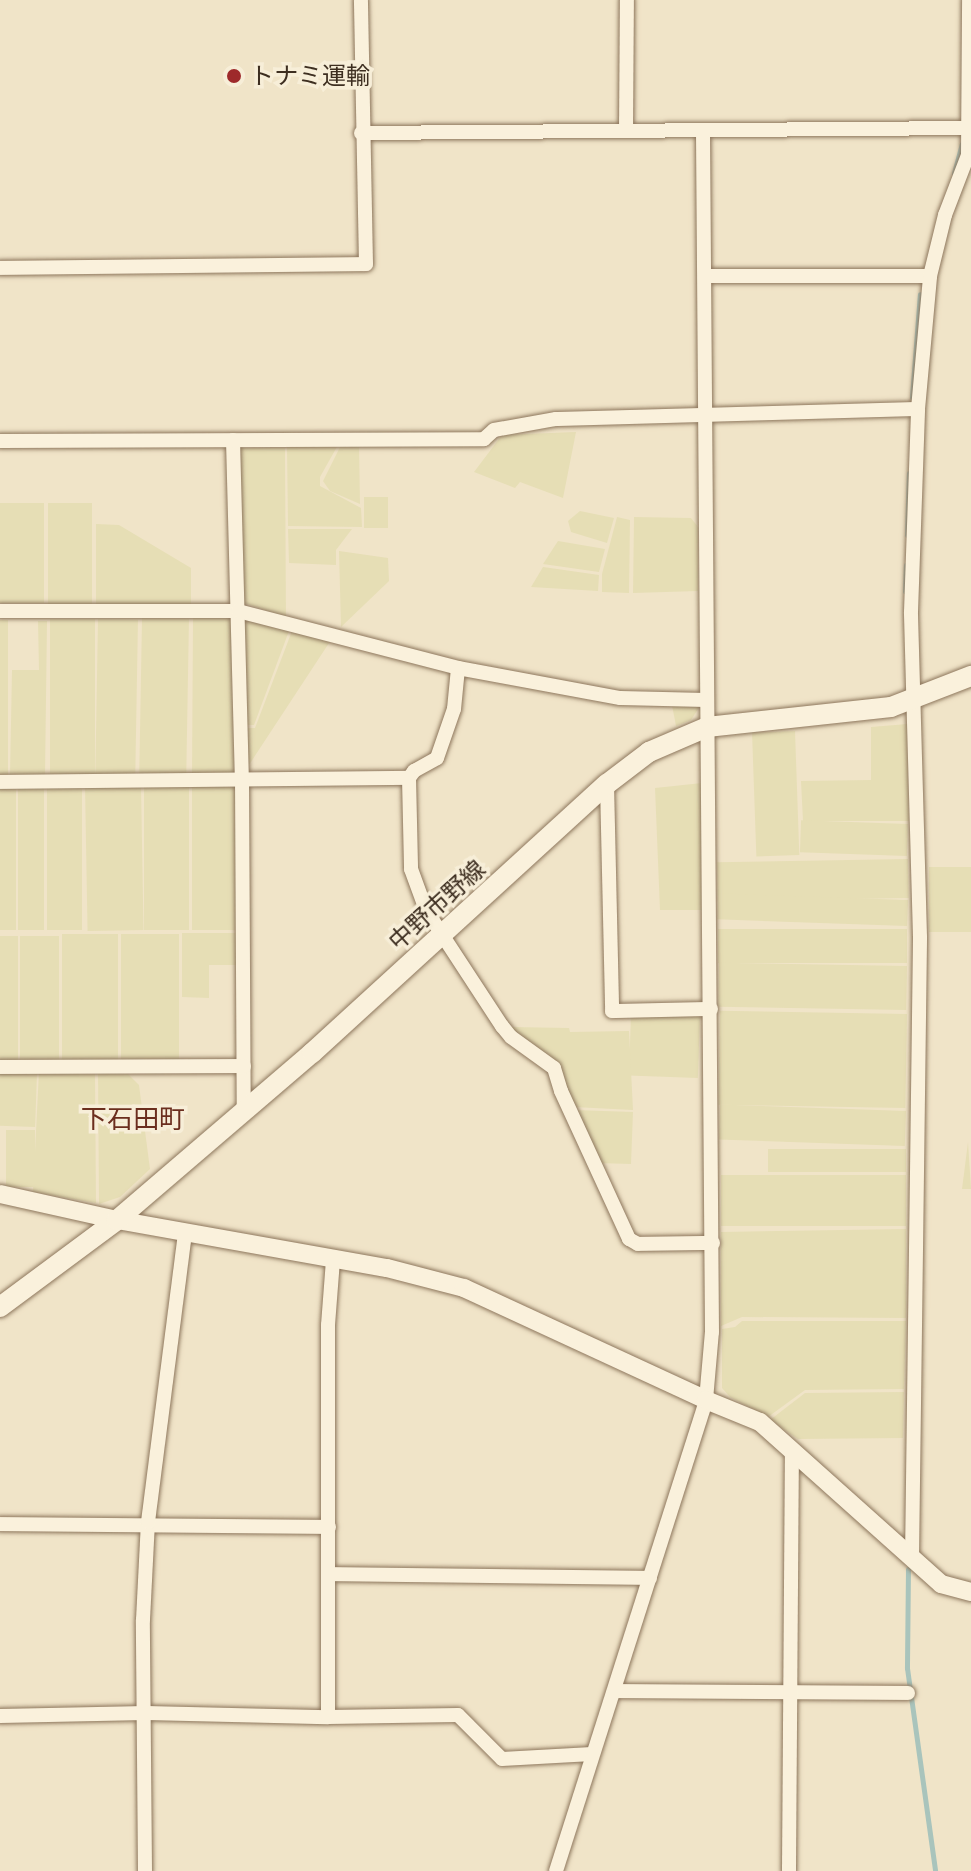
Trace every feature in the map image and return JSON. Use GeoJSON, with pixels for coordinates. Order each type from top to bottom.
{"type":"FeatureCollection","features":[{"type":"Feature","properties":{"kind":"main road","name":"中野市野線"},"geometry":{"type":"LineString","coordinates":[[0,1307],[117,1220],[443,935],[607,784],[649,752],[707,727],[824,716],[913,700],[971,676]]}},
{"type":"Feature","properties":{"kind":"street"},"geometry":{"type":"LineString","coordinates":[[0,268],[366,264],[361,133],[361,0]]}},
{"type":"Feature","properties":{"kind":"street"},"geometry":{"type":"LineString","coordinates":[[626,131],[627,0]]}},
{"type":"Feature","properties":{"kind":"street"},"geometry":{"type":"LineString","coordinates":[[912,1559],[920,937],[911,612],[918,409],[930,276],[945,215],[968,155],[969,0]]}},
{"type":"Feature","properties":{"kind":"street"},"geometry":{"type":"LineString","coordinates":[[361,133],[970,128]]}},
{"type":"Feature","properties":{"kind":"street"},"geometry":{"type":"LineString","coordinates":[[556,1871],[706,1400],[712,1332],[703,131]]}},
{"type":"Feature","properties":{"kind":"street"},"geometry":{"type":"LineString","coordinates":[[705,276],[930,276]]}},
{"type":"Feature","properties":{"kind":"street"},"geometry":{"type":"LineString","coordinates":[[0,441],[484,439],[494,430],[556,419],[918,409]]}},
{"type":"Feature","properties":{"kind":"street"},"geometry":{"type":"LineString","coordinates":[[233,440],[242,778],[244,1110]]}},
{"type":"Feature","properties":{"kind":"street"},"geometry":{"type":"LineString","coordinates":[[0,611],[238,611],[458,668],[620,698],[706,700]]}},
{"type":"Feature","properties":{"kind":"street"},"geometry":{"type":"LineString","coordinates":[[458,668],[454,709],[437,758],[414,771],[409,778],[411,869],[426,910],[502,1026],[511,1037],[554,1068],[561,1091],[629,1239],[638,1244],[713,1243]]}},
{"type":"Feature","properties":{"kind":"street"},"geometry":{"type":"LineString","coordinates":[[0,782],[409,778]]}},
{"type":"Feature","properties":{"kind":"street"},"geometry":{"type":"LineString","coordinates":[[607,784],[612,1011],[711,1009]]}},
{"type":"Feature","properties":{"kind":"street"},"geometry":{"type":"LineString","coordinates":[[0,1067],[244,1066]]}},
{"type":"Feature","properties":{"kind":"street"},"geometry":{"type":"LineString","coordinates":[[0,1194],[117,1220],[387,1268],[464,1288],[760,1422],[941,1584],[971,1592]]}},
{"type":"Feature","properties":{"kind":"street"},"geometry":{"type":"LineString","coordinates":[[145,1871],[143,1620],[148,1522],[185,1232]]}},
{"type":"Feature","properties":{"kind":"street"},"geometry":{"type":"LineString","coordinates":[[328,1717],[328,1325],[333,1260]]}},
{"type":"Feature","properties":{"kind":"street"},"geometry":{"type":"LineString","coordinates":[[789,1871],[792,1450]]}},
{"type":"Feature","properties":{"kind":"street"},"geometry":{"type":"LineString","coordinates":[[0,1524],[148,1522],[329,1527]]}},
{"type":"Feature","properties":{"kind":"street"},"geometry":{"type":"LineString","coordinates":[[329,1574],[650,1578]]}},
{"type":"Feature","properties":{"kind":"street"},"geometry":{"type":"LineString","coordinates":[[615,1691],[790,1695],[908,1693]]}},
{"type":"Feature","properties":{"kind":"street"},"geometry":{"type":"LineString","coordinates":[[0,1716],[146,1713],[328,1717],[458,1715],[502,1759],[592,1754]]}},
{"type":"Feature","properties":{"kind":"shaded area"},"geometry":{"type":"Polygon","coordinates":[[[576,432],[563,498],[520,482],[515,488],[474,472],[502,435],[576,432]]]}},
{"type":"Feature","properties":{"kind":"shaded area"},"geometry":{"type":"Polygon","coordinates":[[[359,444],[360,504],[330,491],[323,481],[341,445],[359,444]]]}},
{"type":"Feature","properties":{"kind":"shaded area"},"geometry":{"type":"Polygon","coordinates":[[[287,445],[338,445],[320,477],[320,486],[361,508],[362,527],[288,526],[287,445]]]}},
{"type":"Feature","properties":{"kind":"shaded area"},"geometry":{"type":"Polygon","coordinates":[[[240,448],[285,448],[286,617],[244,603],[240,448]]]}},
{"type":"Feature","properties":{"kind":"shaded area"},"geometry":{"type":"Polygon","coordinates":[[[364,497],[388,497],[388,528],[364,528],[364,497]]]}},
{"type":"Feature","properties":{"kind":"shaded area"},"geometry":{"type":"Polygon","coordinates":[[[0,503],[44,503],[44,603],[0,603],[0,503]]]}},
{"type":"Feature","properties":{"kind":"shaded area"},"geometry":{"type":"Polygon","coordinates":[[[48,503],[92,503],[92,605],[48,605],[48,503]]]}},
{"type":"Feature","properties":{"kind":"shaded area"},"geometry":{"type":"Polygon","coordinates":[[[580,511],[614,518],[607,543],[571,532],[568,521],[580,511]]]}},
{"type":"Feature","properties":{"kind":"shaded area"},"geometry":{"type":"Polygon","coordinates":[[[617,517],[630,520],[629,593],[602,592],[602,574],[617,517]]]}},
{"type":"Feature","properties":{"kind":"shaded area"},"geometry":{"type":"Polygon","coordinates":[[[634,517],[691,518],[698,527],[698,591],[633,593],[634,517]]]}},
{"type":"Feature","properties":{"kind":"shaded area"},"geometry":{"type":"Polygon","coordinates":[[[96,524],[119,525],[191,568],[191,604],[96,605],[96,524]]]}},
{"type":"Feature","properties":{"kind":"shaded area"},"geometry":{"type":"Polygon","coordinates":[[[288,529],[352,529],[336,550],[336,565],[289,563],[288,529]]]}},
{"type":"Feature","properties":{"kind":"shaded area"},"geometry":{"type":"Polygon","coordinates":[[[558,541],[605,549],[599,572],[543,564],[558,541]]]}},
{"type":"Feature","properties":{"kind":"shaded area"},"geometry":{"type":"Polygon","coordinates":[[[339,551],[388,558],[389,581],[341,627],[339,551]]]}},
{"type":"Feature","properties":{"kind":"shaded area"},"geometry":{"type":"Polygon","coordinates":[[[543,567],[599,575],[598,591],[531,587],[543,567]]]}},
{"type":"Feature","properties":{"kind":"shaded area"},"geometry":{"type":"Polygon","coordinates":[[[142,618],[189,619],[186,775],[139,774],[142,618]]]}},
{"type":"Feature","properties":{"kind":"shaded area"},"geometry":{"type":"Polygon","coordinates":[[[193,618],[229,618],[234,629],[234,773],[192,773],[193,618]]]}},
{"type":"Feature","properties":{"kind":"shaded area"},"geometry":{"type":"Polygon","coordinates":[[[242,618],[289,631],[254,725],[245,725],[242,618]]]}},
{"type":"Feature","properties":{"kind":"shaded area"},"geometry":{"type":"Polygon","coordinates":[[[50,619],[95,619],[95,777],[50,777],[50,619]]]}},
{"type":"Feature","properties":{"kind":"shaded area"},"geometry":{"type":"Polygon","coordinates":[[[98,619],[138,620],[135,776],[95,775],[98,619]]]}},
{"type":"Feature","properties":{"kind":"shaded area"},"geometry":{"type":"Polygon","coordinates":[[[0,620],[8,620],[8,776],[0,776],[0,620]]]}},
{"type":"Feature","properties":{"kind":"shaded area"},"geometry":{"type":"Polygon","coordinates":[[[38,621],[47,621],[45,777],[10,776],[12,670],[39,670],[38,621]]]}},
{"type":"Feature","properties":{"kind":"shaded area"},"geometry":{"type":"Polygon","coordinates":[[[292,631],[331,640],[245,771],[246,728],[255,728],[292,631]]]}},
{"type":"Feature","properties":{"kind":"shaded area"},"geometry":{"type":"Polygon","coordinates":[[[672,705],[700,706],[691,720],[676,726],[672,705]]]}},
{"type":"Feature","properties":{"kind":"shaded area"},"geometry":{"type":"Polygon","coordinates":[[[907,724],[909,821],[803,821],[801,781],[871,780],[871,727],[907,724]]]}},
{"type":"Feature","properties":{"kind":"shaded area"},"geometry":{"type":"Polygon","coordinates":[[[795,731],[799,855],[756,856],[752,733],[795,731]]]}},
{"type":"Feature","properties":{"kind":"shaded area"},"geometry":{"type":"Polygon","coordinates":[[[702,783],[702,910],[660,910],[655,788],[702,783]]]}},
{"type":"Feature","properties":{"kind":"shaded area"},"geometry":{"type":"Polygon","coordinates":[[[144,784],[189,784],[189,930],[144,930],[144,784]]]}},
{"type":"Feature","properties":{"kind":"shaded area"},"geometry":{"type":"Polygon","coordinates":[[[192,784],[237,784],[237,930],[192,930],[192,784]]]}},
{"type":"Feature","properties":{"kind":"shaded area"},"geometry":{"type":"Polygon","coordinates":[[[141,785],[144,930],[88,931],[85,786],[141,785]]]}},
{"type":"Feature","properties":{"kind":"shaded area"},"geometry":{"type":"Polygon","coordinates":[[[18,786],[44,786],[44,930],[18,930],[18,786]]]}},
{"type":"Feature","properties":{"kind":"shaded area"},"geometry":{"type":"Polygon","coordinates":[[[47,786],[82,786],[82,930],[47,930],[47,786]]]}},
{"type":"Feature","properties":{"kind":"shaded area"},"geometry":{"type":"Polygon","coordinates":[[[0,787],[16,787],[16,930],[0,930],[0,787]]]}},
{"type":"Feature","properties":{"kind":"shaded area"},"geometry":{"type":"Polygon","coordinates":[[[801,820],[908,824],[907,856],[800,852],[801,820]]]}},
{"type":"Feature","properties":{"kind":"shaded area"},"geometry":{"type":"Polygon","coordinates":[[[908,859],[909,898],[718,901],[717,862],[908,859]]]}},
{"type":"Feature","properties":{"kind":"shaded area"},"geometry":{"type":"Polygon","coordinates":[[[929,867],[971,867],[971,932],[929,932],[929,867]]]}},
{"type":"Feature","properties":{"kind":"shaded area"},"geometry":{"type":"Polygon","coordinates":[[[718,893],[908,900],[907,926],[717,919],[718,893]]]}},
{"type":"Feature","properties":{"kind":"shaded area"},"geometry":{"type":"Polygon","coordinates":[[[718,929],[907,929],[907,963],[718,963],[718,929]]]}},
{"type":"Feature","properties":{"kind":"shaded area"},"geometry":{"type":"Polygon","coordinates":[[[182,933],[238,933],[238,965],[209,965],[209,998],[182,997],[182,933]]]}},
{"type":"Feature","properties":{"kind":"shaded area"},"geometry":{"type":"Polygon","coordinates":[[[62,934],[118,934],[118,1062],[62,1062],[62,934]]]}},
{"type":"Feature","properties":{"kind":"shaded area"},"geometry":{"type":"Polygon","coordinates":[[[121,934],[179,934],[179,1061],[121,1061],[121,934]]]}},
{"type":"Feature","properties":{"kind":"shaded area"},"geometry":{"type":"Polygon","coordinates":[[[0,936],[18,936],[18,1062],[0,1062],[0,936]]]}},
{"type":"Feature","properties":{"kind":"shaded area"},"geometry":{"type":"Polygon","coordinates":[[[20,936],[59,936],[59,1062],[20,1062],[20,936]]]}},
{"type":"Feature","properties":{"kind":"shaded area"},"geometry":{"type":"Polygon","coordinates":[[[719,963],[907,966],[906,1010],[718,1007],[719,963]]]}},
{"type":"Feature","properties":{"kind":"shaded area"},"geometry":{"type":"Polygon","coordinates":[[[720,1011],[907,1014],[905,1108],[718,1105],[720,1011]]]}},
{"type":"Feature","properties":{"kind":"shaded area"},"geometry":{"type":"Polygon","coordinates":[[[631,1014],[700,1016],[698,1078],[629,1076],[631,1014]]]}},
{"type":"Feature","properties":{"kind":"shaded area"},"geometry":{"type":"Polygon","coordinates":[[[510,1027],[569,1028],[570,1032],[629,1031],[633,1110],[574,1107],[565,1089],[514,1036],[510,1027]]]}},
{"type":"Feature","properties":{"kind":"shaded area"},"geometry":{"type":"Polygon","coordinates":[[[39,1071],[95,1072],[96,1203],[33,1192],[39,1071]]]}},
{"type":"Feature","properties":{"kind":"shaded area"},"geometry":{"type":"Polygon","coordinates":[[[0,1072],[37,1073],[35,1127],[0,1126],[0,1072]]]}},
{"type":"Feature","properties":{"kind":"shaded area"},"geometry":{"type":"Polygon","coordinates":[[[98,1072],[128,1074],[139,1085],[150,1169],[120,1197],[99,1204],[98,1072]]]}},
{"type":"Feature","properties":{"kind":"shaded area"},"geometry":{"type":"Polygon","coordinates":[[[720,1105],[906,1111],[905,1146],[719,1139],[720,1105]]]}},
{"type":"Feature","properties":{"kind":"shaded area"},"geometry":{"type":"Polygon","coordinates":[[[574,1110],[633,1112],[631,1164],[597,1163],[574,1110]]]}},
{"type":"Feature","properties":{"kind":"shaded area"},"geometry":{"type":"Polygon","coordinates":[[[6,1130],[35,1130],[35,1187],[6,1187],[6,1130]]]}},
{"type":"Feature","properties":{"kind":"shaded area"},"geometry":{"type":"Polygon","coordinates":[[[968,1142],[971,1189],[962,1189],[968,1142]]]}},
{"type":"Feature","properties":{"kind":"shaded area"},"geometry":{"type":"Polygon","coordinates":[[[768,1149],[906,1149],[906,1172],[768,1172],[768,1149]]]}},
{"type":"Feature","properties":{"kind":"shaded area"},"geometry":{"type":"Polygon","coordinates":[[[721,1175],[906,1175],[906,1226],[721,1226],[721,1175]]]}},
{"type":"Feature","properties":{"kind":"shaded area"},"geometry":{"type":"Polygon","coordinates":[[[906,1229],[906,1318],[742,1317],[721,1326],[721,1232],[906,1229]]]}},
{"type":"Feature","properties":{"kind":"shaded area"},"geometry":{"type":"Polygon","coordinates":[[[742,1321],[906,1321],[904,1389],[805,1390],[768,1417],[730,1397],[722,1388],[722,1329],[735,1327],[742,1321]]]}},
{"type":"Feature","properties":{"kind":"shaded area"},"geometry":{"type":"Polygon","coordinates":[[[904,1392],[903,1438],[798,1439],[770,1420],[805,1393],[904,1392]]]}},
{"type":"Feature","properties":{"kind":"waterway"},"geometry":{"type":"LineString","coordinates":[[954,173],[962,144]]}},
{"type":"Feature","properties":{"kind":"waterway"},"geometry":{"type":"LineString","coordinates":[[912,397],[920,294]]}},
{"type":"Feature","properties":{"kind":"waterway"},"geometry":{"type":"LineString","coordinates":[[907,535],[909,473]]}},
{"type":"Feature","properties":{"kind":"waterway"},"geometry":{"type":"LineString","coordinates":[[905,591],[906,565]]}},
{"type":"Feature","properties":{"kind":"waterway"},"geometry":{"type":"LineString","coordinates":[[908,1569],[907,1668],[935,1871]]}},
{"type":"Feature","properties":{"kind":"place","name":"トナミ運輸"},"geometry":{"type":"Point","coordinates":[234,76]}},
{"type":"Feature","properties":{"kind":"district","name":"下石田町"},"geometry":{"type":"Point","coordinates":[133,1120]}}]}
